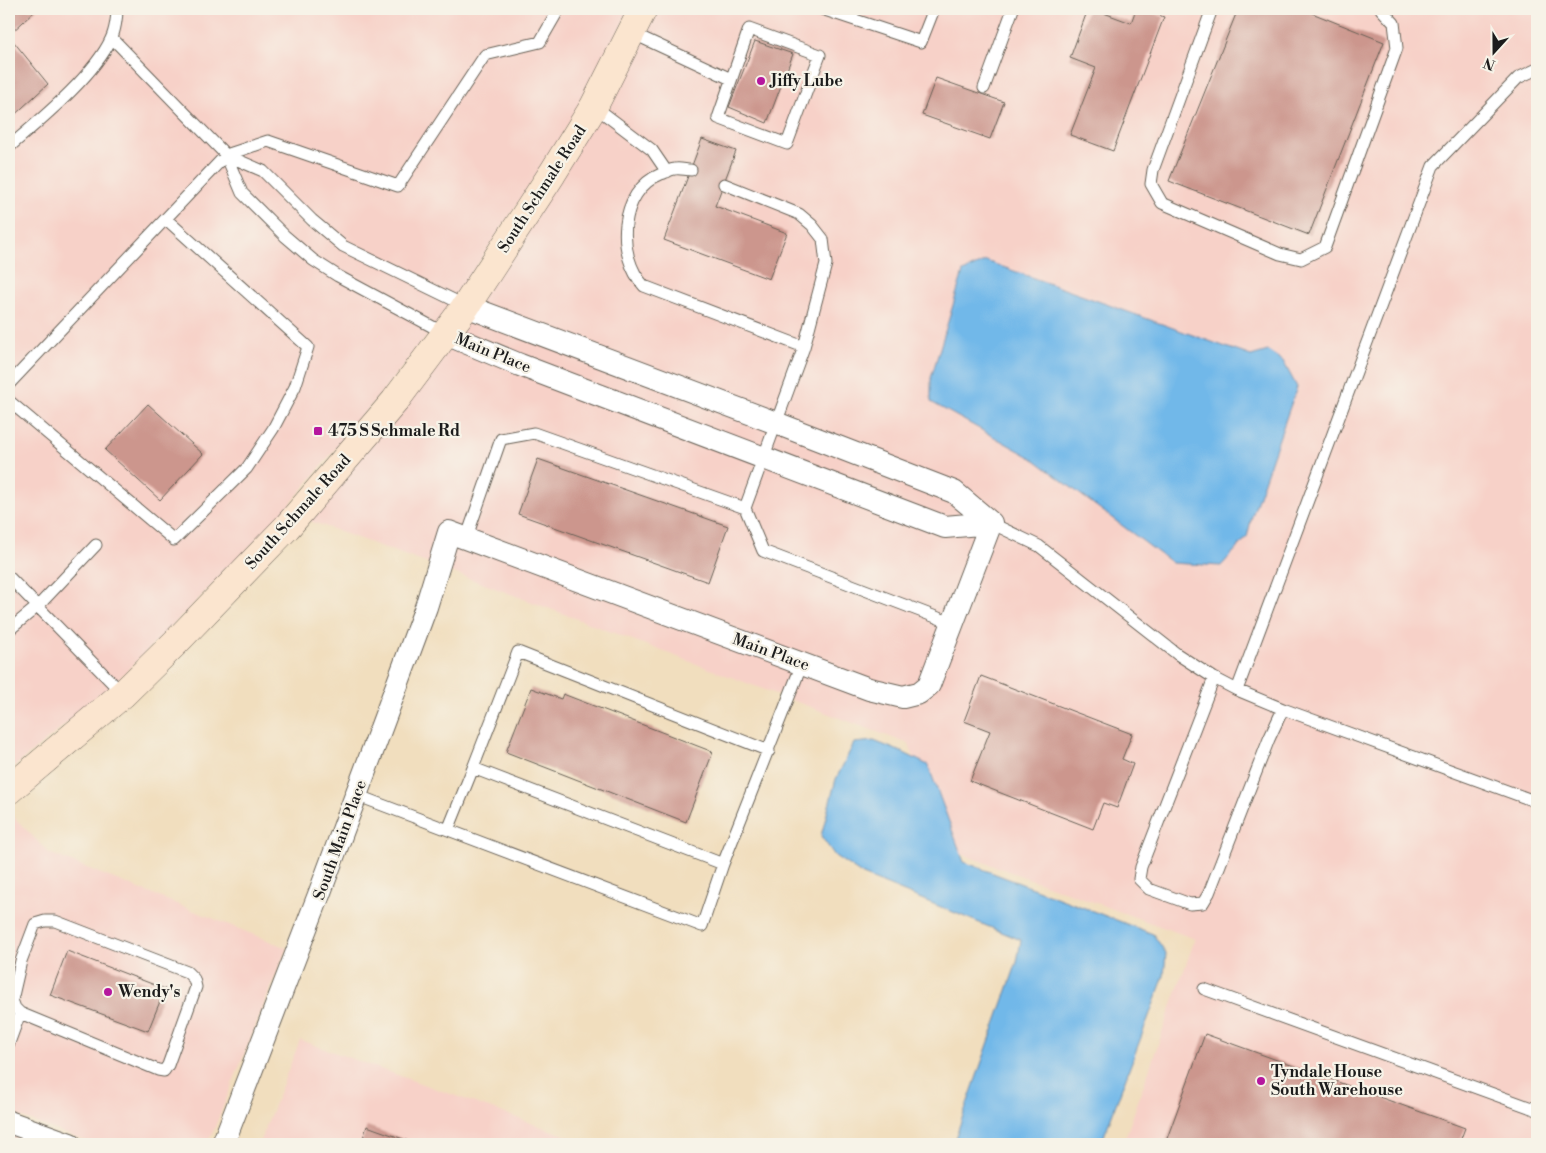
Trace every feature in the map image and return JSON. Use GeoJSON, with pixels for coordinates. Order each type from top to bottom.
{"type":"FeatureCollection","features":[{"type":"Feature","properties":{"kind":"main road","name":"South Schmale Road"},"geometry":{"type":"LineString","coordinates":[[9,790],[123,694],[176,642],[287,528],[388,408],[466,306],[552,174],[594,106],[637,21]]}},
{"type":"Feature","properties":{"kind":"street","name":"Main Place"},"geometry":{"type":"LineString","coordinates":[[466,306],[954,492],[991,523]]}},
{"type":"Feature","properties":{"kind":"street","name":"Main Place"},"geometry":{"type":"LineString","coordinates":[[446,334],[520,365],[945,527],[991,523]]}},
{"type":"Feature","properties":{"kind":"street","name":"Main Place"},"geometry":{"type":"LineString","coordinates":[[457,536],[869,689],[903,697],[919,694],[929,685],[954,624],[991,523]]}},
{"type":"Feature","properties":{"kind":"street","name":"South Main Place"},"geometry":{"type":"LineString","coordinates":[[223,1144],[426,607],[457,536]]}},
{"type":"Feature","properties":{"kind":"street"},"geometry":{"type":"LineString","coordinates":[[9,1122],[70,1144]]}},
{"type":"Feature","properties":{"kind":"lane"},"geometry":{"type":"LineString","coordinates":[[9,146],[65,96],[92,68],[112,38],[117,9]]}},
{"type":"Feature","properties":{"kind":"lane"},"geometry":{"type":"LineString","coordinates":[[9,384],[226,155],[268,141],[398,186],[486,55],[540,42],[559,9]]}},
{"type":"Feature","properties":{"kind":"lane"},"geometry":{"type":"LineString","coordinates":[[822,9],[922,42],[934,9]]}},
{"type":"Feature","properties":{"kind":"lane"},"geometry":{"type":"LineString","coordinates":[[984,88],[1013,9]]}},
{"type":"Feature","properties":{"kind":"lane"},"geometry":{"type":"LineString","coordinates":[[1212,9],[1153,170],[1151,184],[1162,204],[1280,254],[1301,259],[1325,247],[1397,48],[1394,23],[1381,9]]}},
{"type":"Feature","properties":{"kind":"lane"},"geometry":{"type":"LineString","coordinates":[[637,21],[731,79]]}},
{"type":"Feature","properties":{"kind":"lane"},"geometry":{"type":"LineString","coordinates":[[749,29],[820,55],[787,144],[718,118],[731,79],[749,29]]}},
{"type":"Feature","properties":{"kind":"lane"},"geometry":{"type":"LineString","coordinates":[[112,38],[226,155],[242,193],[285,236],[313,260],[338,276],[446,334]]}},
{"type":"Feature","properties":{"kind":"lane"},"geometry":{"type":"LineString","coordinates":[[1237,690],[1434,166],[1518,78],[1537,69]]}},
{"type":"Feature","properties":{"kind":"lane"},"geometry":{"type":"LineString","coordinates":[[594,106],[652,150],[667,172]]}},
{"type":"Feature","properties":{"kind":"lane"},"geometry":{"type":"LineString","coordinates":[[226,155],[263,171],[312,220],[344,246],[466,306]]}},
{"type":"Feature","properties":{"kind":"lane"},"geometry":{"type":"LineString","coordinates":[[690,170],[674,169],[655,176],[637,192],[628,215],[625,237],[629,262],[637,279],[644,286],[804,347]]}},
{"type":"Feature","properties":{"kind":"lane"},"geometry":{"type":"LineString","coordinates":[[724,184],[800,214],[823,239],[826,264],[804,347],[744,508],[763,551],[954,624]]}},
{"type":"Feature","properties":{"kind":"lane"},"geometry":{"type":"LineString","coordinates":[[9,401],[174,540],[247,468],[273,429],[295,387],[308,347],[166,219]]}},
{"type":"Feature","properties":{"kind":"lane"},"geometry":{"type":"LineString","coordinates":[[457,536],[501,439],[534,433],[744,508]]}},
{"type":"Feature","properties":{"kind":"lane"},"geometry":{"type":"LineString","coordinates":[[991,523],[1039,546],[1177,654],[1214,678],[1237,690],[1283,709],[1537,802]]}},
{"type":"Feature","properties":{"kind":"lane"},"geometry":{"type":"LineString","coordinates":[[9,630],[38,606],[96,545]]}},
{"type":"Feature","properties":{"kind":"lane"},"geometry":{"type":"LineString","coordinates":[[9,577],[123,694]]}},
{"type":"Feature","properties":{"kind":"lane"},"geometry":{"type":"LineString","coordinates":[[448,830],[518,652],[769,751]]}},
{"type":"Feature","properties":{"kind":"lane"},"geometry":{"type":"LineString","coordinates":[[356,795],[702,926],[723,864],[802,664]]}},
{"type":"Feature","properties":{"kind":"lane"},"geometry":{"type":"LineString","coordinates":[[1214,678],[1141,868],[1139,879],[1149,889],[1190,904],[1203,902],[1210,893],[1269,739],[1283,709]]}},
{"type":"Feature","properties":{"kind":"lane"},"geometry":{"type":"LineString","coordinates":[[473,768],[723,864]]}},
{"type":"Feature","properties":{"kind":"lane"},"geometry":{"type":"LineString","coordinates":[[44,921],[55,921],[187,972],[194,979],[196,987],[168,1066],[164,1070],[158,1070],[20,1013],[15,1008],[12,1000],[21,962],[36,924],[44,921]]}},
{"type":"Feature","properties":{"kind":"lane"},"geometry":{"type":"LineString","coordinates":[[1204,989],[1537,1110]]}},
{"type":"Feature","properties":{"kind":"lane"},"geometry":{"type":"LineString","coordinates":[[9,1043],[20,1013]]}},
{"type":"Feature","properties":{"kind":"shaded area"},"geometry":{"type":"Polygon","coordinates":[[[9,9],[631,9],[555,148],[440,321],[279,518],[111,687],[9,771],[9,9]]]}},
{"type":"Feature","properties":{"kind":"shaded area"},"geometry":{"type":"Polygon","coordinates":[[[648,9],[1537,9],[1537,1144],[1123,1144],[1195,939],[945,848],[909,744],[476,581],[302,518],[466,323],[648,9]]]}},
{"type":"Feature","properties":{"kind":"shaded area"},"geometry":{"type":"Polygon","coordinates":[[[9,812],[49,853],[287,948],[213,1132],[206,1144],[94,1144],[9,1113],[9,812]]]}},
{"type":"Feature","properties":{"kind":"shaded area"},"geometry":{"type":"Polygon","coordinates":[[[300,1040],[589,1144],[259,1144],[300,1040]]]}},
{"type":"Feature","properties":{"kind":"shaded area"},"geometry":{"type":"Polygon","coordinates":[[[9,1129],[47,1144],[9,1144],[9,1129]]]}},
{"type":"Feature","properties":{"kind":"water"},"geometry":{"type":"Polygon","coordinates":[[[986,261],[1251,356],[1268,351],[1283,361],[1297,387],[1252,516],[1247,537],[1221,566],[1172,563],[1032,458],[931,402],[931,378],[963,272],[986,261]]]}},
{"type":"Feature","properties":{"kind":"water"},"geometry":{"type":"Polygon","coordinates":[[[874,741],[928,765],[964,862],[1153,934],[1166,953],[1164,976],[1101,1144],[953,1144],[1017,962],[1021,940],[863,875],[835,856],[821,836],[836,779],[854,743],[874,741]]]}},
{"type":"Feature","properties":{"kind":"building"},"geometry":{"type":"Polygon","coordinates":[[[9,9],[37,9],[9,35],[9,9]]]}},
{"type":"Feature","properties":{"kind":"building"},"geometry":{"type":"Polygon","coordinates":[[[1088,9],[1093,9],[1131,23],[1136,9],[1142,9],[1164,17],[1113,151],[1070,135],[1096,68],[1070,58],[1088,9]]]}},
{"type":"Feature","properties":{"kind":"building"},"geometry":{"type":"Polygon","coordinates":[[[1238,9],[1302,9],[1384,42],[1309,235],[1169,181],[1238,9]]]}},
{"type":"Feature","properties":{"kind":"building"},"geometry":{"type":"Polygon","coordinates":[[[9,36],[48,84],[9,120],[9,36]]]}},
{"type":"Feature","properties":{"kind":"building","name":"Jiffy Lube"},"geometry":{"type":"Polygon","coordinates":[[[755,41],[793,54],[767,123],[729,107],[755,41]]]}},
{"type":"Feature","properties":{"kind":"building"},"geometry":{"type":"Polygon","coordinates":[[[936,78],[1004,102],[990,139],[922,115],[936,78]]]}},
{"type":"Feature","properties":{"kind":"building"},"geometry":{"type":"Polygon","coordinates":[[[702,139],[736,151],[715,206],[787,233],[769,279],[664,240],[702,139]]]}},
{"type":"Feature","properties":{"kind":"building"},"geometry":{"type":"Polygon","coordinates":[[[148,404],[203,454],[160,500],[105,450],[148,404]]]}},
{"type":"Feature","properties":{"kind":"building"},"geometry":{"type":"Polygon","coordinates":[[[538,459],[728,526],[708,582],[518,514],[538,459]]]}},
{"type":"Feature","properties":{"kind":"building"},"geometry":{"type":"Polygon","coordinates":[[[981,676],[1132,734],[1122,759],[1133,764],[1117,808],[1103,803],[1093,829],[970,781],[990,731],[964,721],[981,676]]]}},
{"type":"Feature","properties":{"kind":"building"},"geometry":{"type":"Polygon","coordinates":[[[531,688],[561,699],[563,694],[713,752],[686,822],[506,752],[531,688]]]}},
{"type":"Feature","properties":{"kind":"building","name":"Wendy's"},"geometry":{"type":"Polygon","coordinates":[[[67,951],[165,989],[148,1031],[50,995],[67,951]]]}},
{"type":"Feature","properties":{"kind":"building","name":"Tyndale House South Warehouse"},"geometry":{"type":"Polygon","coordinates":[[[1205,1034],[1465,1128],[1459,1144],[1165,1144],[1205,1034]]]}},
{"type":"Feature","properties":{"kind":"building"},"geometry":{"type":"Polygon","coordinates":[[[367,1126],[417,1144],[361,1144],[367,1126]]]}},
{"type":"Feature","properties":{"kind":"place","name":"Jiffy Lube"},"geometry":{"type":"Point","coordinates":[761,81]}},
{"type":"Feature","properties":{"kind":"place","name":"475 S Schmale Rd"},"geometry":{"type":"Point","coordinates":[318,431]}},
{"type":"Feature","properties":{"kind":"place","name":"Wendy's"},"geometry":{"type":"Point","coordinates":[108,992]}},
{"type":"Feature","properties":{"kind":"place","name":"Tyndale House South Warehouse"},"geometry":{"type":"Point","coordinates":[1261,1081]}}]}
